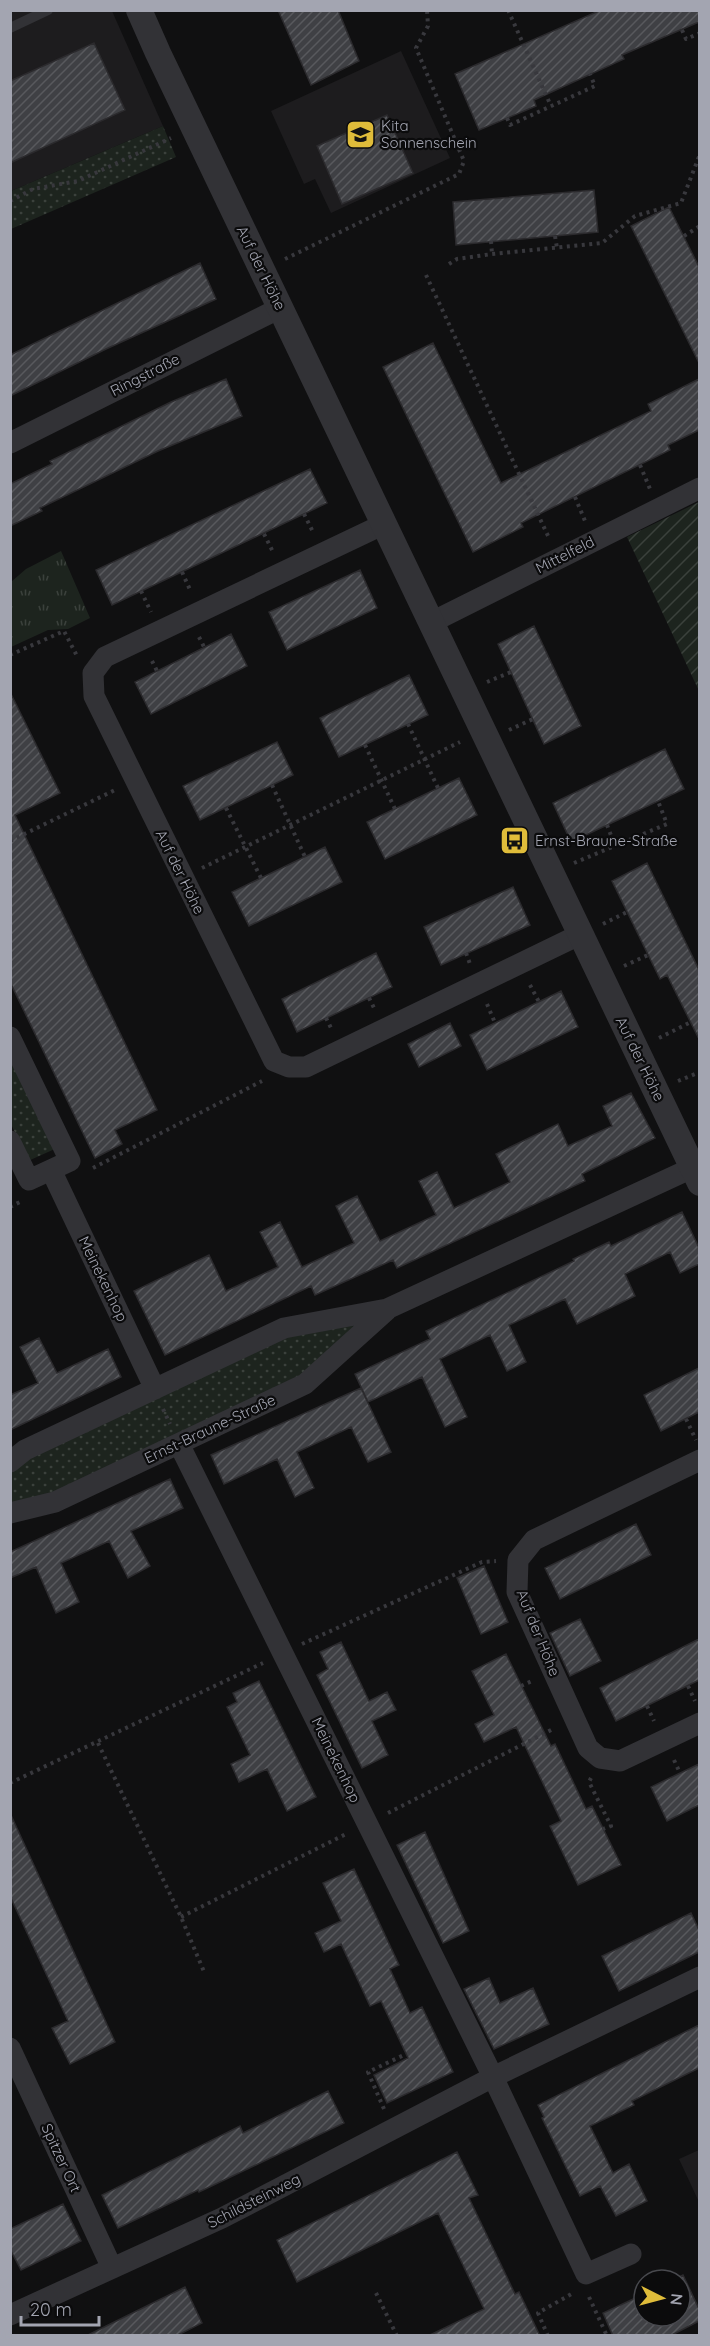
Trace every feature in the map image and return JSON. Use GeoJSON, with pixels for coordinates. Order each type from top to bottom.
{"type":"FeatureCollection","features":[{"type":"Feature","properties":{"kind":"street","name":"Auf der Höhe"},"geometry":{"type":"LineString","coordinates":[[139,10],[691,1161]]}},
{"type":"Feature","properties":{"kind":"street","name":"Ringstraße"},"geometry":{"type":"LineString","coordinates":[[10,443],[280,308]]}},
{"type":"Feature","properties":{"kind":"street","name":"Mittelfeld"},"geometry":{"type":"LineString","coordinates":[[432,622],[699,488]]}},
{"type":"Feature","properties":{"kind":"street"},"geometry":{"type":"LineString","coordinates":[[93,673],[105,657],[384,524]]}},
{"type":"Feature","properties":{"kind":"street","name":"Auf der Höhe"},"geometry":{"type":"LineString","coordinates":[[93,673],[94,696],[274,1060],[289,1067]]}},
{"type":"Feature","properties":{"kind":"street"},"geometry":{"type":"LineString","coordinates":[[289,1067],[306,1067],[581,934]]}},
{"type":"Feature","properties":{"kind":"street"},"geometry":{"type":"LineString","coordinates":[[10,1037],[70,1161],[29,1180],[10,1141]]}},
{"type":"Feature","properties":{"kind":"street","name":"Ernst-Braune-Straße"},"geometry":{"type":"LineString","coordinates":[[10,1462],[25,1450],[284,1328],[387,1309],[691,1161]]}},
{"type":"Feature","properties":{"kind":"street","name":"Meinekenhop"},"geometry":{"type":"LineString","coordinates":[[51,1170],[155,1389]]}},
{"type":"Feature","properties":{"kind":"street","name":"Ernst-Braune-Straße"},"geometry":{"type":"LineString","coordinates":[[10,1512],[55,1502],[305,1384],[387,1309]]}},
{"type":"Feature","properties":{"kind":"street","name":"Meinekenhop"},"geometry":{"type":"LineString","coordinates":[[179,1444],[492,2077]]}},
{"type":"Feature","properties":{"kind":"street"},"geometry":{"type":"LineString","coordinates":[[518,1560],[534,1540],[699,1460]]}},
{"type":"Feature","properties":{"kind":"street","name":"Auf der Höhe"},"geometry":{"type":"LineString","coordinates":[[518,1560],[517,1592],[588,1748],[600,1758]]}},
{"type":"Feature","properties":{"kind":"street"},"geometry":{"type":"LineString","coordinates":[[600,1758],[620,1761],[699,1723]]}},
{"type":"Feature","properties":{"kind":"street","name":"Schildsteinweg"},"geometry":{"type":"LineString","coordinates":[[10,2315],[222,2218],[492,2077],[699,1977]]}},
{"type":"Feature","properties":{"kind":"street","name":"Spitzer Ort"},"geometry":{"type":"LineString","coordinates":[[10,2048],[112,2268]]}},
{"type":"Feature","properties":{"kind":"street"},"geometry":{"type":"LineString","coordinates":[[492,2077],[585,2280],[631,2254]]}},
{"type":"Feature","properties":{"kind":"lane"},"geometry":{"type":"LineString","coordinates":[[10,28],[48,10]]}},
{"type":"Feature","properties":{"kind":"path"},"geometry":{"type":"LineString","coordinates":[[262,270],[459,174],[464,161],[416,48],[428,26],[427,10]]}},
{"type":"Feature","properties":{"kind":"path"},"geometry":{"type":"LineString","coordinates":[[508,10],[551,106]]}},
{"type":"Feature","properties":{"kind":"path"},"geometry":{"type":"LineString","coordinates":[[682,30],[686,39],[699,33]]}},
{"type":"Feature","properties":{"kind":"path"},"geometry":{"type":"LineString","coordinates":[[507,118],[510,125],[596,86],[590,74]]}},
{"type":"Feature","properties":{"kind":"path"},"geometry":{"type":"LineString","coordinates":[[10,201],[33,189],[78,180],[194,128]]}},
{"type":"Feature","properties":{"kind":"path"},"geometry":{"type":"LineString","coordinates":[[449,264],[458,259],[492,254],[603,243],[635,216],[681,203],[699,154]]}},
{"type":"Feature","properties":{"kind":"path"},"geometry":{"type":"LineString","coordinates":[[684,236],[699,226]]}},
{"type":"Feature","properties":{"kind":"path"},"geometry":{"type":"LineString","coordinates":[[555,236],[557,248]]}},
{"type":"Feature","properties":{"kind":"path"},"geometry":{"type":"LineString","coordinates":[[491,242],[492,254]]}},
{"type":"Feature","properties":{"kind":"path"},"geometry":{"type":"LineString","coordinates":[[426,275],[558,558]]}},
{"type":"Feature","properties":{"kind":"path"},"geometry":{"type":"LineString","coordinates":[[304,514],[317,541]]}},
{"type":"Feature","properties":{"kind":"path"},"geometry":{"type":"LineString","coordinates":[[10,655],[64,631],[77,657],[93,673]]}},
{"type":"Feature","properties":{"kind":"path"},"geometry":{"type":"LineString","coordinates":[[408,724],[438,788]]}},
{"type":"Feature","properties":{"kind":"path"},"geometry":{"type":"LineString","coordinates":[[183,877],[483,730]]}},
{"type":"Feature","properties":{"kind":"path"},"geometry":{"type":"LineString","coordinates":[[365,745],[394,808]]}},
{"type":"Feature","properties":{"kind":"path"},"geometry":{"type":"LineString","coordinates":[[10,841],[135,780]]}},
{"type":"Feature","properties":{"kind":"path"},"geometry":{"type":"LineString","coordinates":[[272,786],[305,857]]}},
{"type":"Feature","properties":{"kind":"path"},"geometry":{"type":"LineString","coordinates":[[551,872],[667,824],[658,801]]}},
{"type":"Feature","properties":{"kind":"path"},"geometry":{"type":"LineString","coordinates":[[226,808],[261,878]]}},
{"type":"Feature","properties":{"kind":"path"},"geometry":{"type":"LineString","coordinates":[[607,825],[615,846]]}},
{"type":"Feature","properties":{"kind":"path"},"geometry":{"type":"LineString","coordinates":[[636,1049],[691,1022]]}},
{"type":"Feature","properties":{"kind":"path"},"geometry":{"type":"LineString","coordinates":[[70,1161],[90,1169],[289,1067]]}},
{"type":"Feature","properties":{"kind":"path"},"geometry":{"type":"LineString","coordinates":[[155,1389],[179,1444]]}},
{"type":"Feature","properties":{"kind":"path"},"geometry":{"type":"LineString","coordinates":[[686,1419],[699,1446]]}},
{"type":"Feature","properties":{"kind":"path"},"geometry":{"type":"LineString","coordinates":[[10,1783],[283,1653],[482,1562],[518,1560]]}},
{"type":"Feature","properties":{"kind":"path"},"geometry":{"type":"LineString","coordinates":[[688,1686],[699,1709]]}},
{"type":"Feature","properties":{"kind":"path"},"geometry":{"type":"LineString","coordinates":[[181,1917],[574,1718]]}},
{"type":"Feature","properties":{"kind":"path"},"geometry":{"type":"LineString","coordinates":[[98,1743],[181,1917],[205,1974]]}},
{"type":"Feature","properties":{"kind":"path"},"geometry":{"type":"LineString","coordinates":[[600,1758],[589,1782],[611,1826],[603,1830]]}},
{"type":"Feature","properties":{"kind":"path"},"geometry":{"type":"LineString","coordinates":[[393,2129],[368,2072],[406,2054]]}},
{"type":"Feature","properties":{"kind":"path"},"geometry":{"type":"LineString","coordinates":[[531,2317],[585,2280],[607,2336]]}},
{"type":"Feature","properties":{"kind":"path"},"geometry":{"type":"LineString","coordinates":[[376,2293],[397,2336]]}},
{"type":"Feature","properties":{"kind":"path"},"geometry":{"type":"LineString","coordinates":[[538,2313],[548,2336]]}},
{"type":"Feature","properties":{"kind":"shaded area"},"geometry":{"type":"Polygon","coordinates":[[[11,11],[112,11],[163,126],[11,191],[11,11]]]}},
{"type":"Feature","properties":{"kind":"shaded area","name":"Kita Sonnenschein"},"geometry":{"type":"Polygon","coordinates":[[[401,51],[450,158],[331,213],[315,179],[304,184],[271,111],[401,51]]]}},
{"type":"Feature","properties":{"kind":"shaded area"},"geometry":{"type":"Polygon","coordinates":[[[699,2150],[699,2202],[679,2159],[699,2150]]]}},
{"type":"Feature","properties":{"kind":"green space"},"geometry":{"type":"Polygon","coordinates":[[[163,126],[176,157],[11,229],[11,191],[163,126]]]}},
{"type":"Feature","properties":{"kind":"green space"},"geometry":{"type":"Polygon","coordinates":[[[699,502],[699,691],[627,537],[699,502]]]}},
{"type":"Feature","properties":{"kind":"green space"},"geometry":{"type":"Polygon","coordinates":[[[61,551],[90,618],[68,629],[48,630],[11,647],[11,582],[26,569],[61,551]]]}},
{"type":"Feature","properties":{"kind":"green space"},"geometry":{"type":"Polygon","coordinates":[[[11,1050],[57,1148],[28,1161],[11,1124],[11,1050]]]}},
{"type":"Feature","properties":{"kind":"green space"},"geometry":{"type":"Polygon","coordinates":[[[365,1321],[297,1379],[54,1495],[11,1506],[10,1473],[28,1457],[287,1336],[365,1321]]]}},
{"type":"Feature","properties":{"kind":"building"},"geometry":{"type":"Polygon","coordinates":[[[278,10],[338,10],[359,61],[311,85],[278,10]]]}},
{"type":"Feature","properties":{"kind":"building"},"geometry":{"type":"Polygon","coordinates":[[[601,10],[699,10],[699,22],[622,55],[624,59],[534,100],[536,106],[479,130],[455,74],[601,10]]]}},
{"type":"Feature","properties":{"kind":"building"},"geometry":{"type":"Polygon","coordinates":[[[94,43],[125,110],[10,163],[10,81],[94,43]]]}},
{"type":"Feature","properties":{"kind":"building","name":"Kita Sonnenschein"},"geometry":{"type":"Polygon","coordinates":[[[387,115],[413,173],[342,204],[317,146],[387,115]]]}},
{"type":"Feature","properties":{"kind":"building"},"geometry":{"type":"Polygon","coordinates":[[[594,190],[598,232],[456,245],[453,202],[594,190]]]}},
{"type":"Feature","properties":{"kind":"building"},"geometry":{"type":"Polygon","coordinates":[[[669,207],[699,267],[699,363],[631,226],[669,207]]]}},
{"type":"Feature","properties":{"kind":"building"},"geometry":{"type":"Polygon","coordinates":[[[200,263],[216,299],[10,396],[10,355],[200,263]]]}},
{"type":"Feature","properties":{"kind":"building"},"geometry":{"type":"Polygon","coordinates":[[[433,343],[501,483],[651,411],[648,404],[699,379],[699,430],[668,445],[670,450],[521,523],[523,527],[473,552],[383,367],[433,343]]]}},
{"type":"Feature","properties":{"kind":"building"},"geometry":{"type":"Polygon","coordinates":[[[226,379],[242,416],[158,451],[40,508],[42,511],[10,526],[10,484],[52,464],[50,461],[171,402],[226,379]]]}},
{"type":"Feature","properties":{"kind":"building"},"geometry":{"type":"Polygon","coordinates":[[[310,469],[327,503],[112,605],[96,570],[310,469]]]}},
{"type":"Feature","properties":{"kind":"building"},"geometry":{"type":"Polygon","coordinates":[[[360,570],[377,608],[287,650],[269,612],[360,570]]]}},
{"type":"Feature","properties":{"kind":"building"},"geometry":{"type":"Polygon","coordinates":[[[534,626],[581,726],[544,744],[498,644],[534,626]]]}},
{"type":"Feature","properties":{"kind":"building"},"geometry":{"type":"Polygon","coordinates":[[[231,634],[247,666],[151,714],[135,682],[231,634]]]}},
{"type":"Feature","properties":{"kind":"building"},"geometry":{"type":"Polygon","coordinates":[[[409,675],[428,715],[339,757],[320,718],[409,675]]]}},
{"type":"Feature","properties":{"kind":"building"},"geometry":{"type":"Polygon","coordinates":[[[10,692],[60,793],[15,815],[157,1110],[115,1130],[122,1144],[95,1158],[10,982],[10,692]]]}},
{"type":"Feature","properties":{"kind":"building"},"geometry":{"type":"Polygon","coordinates":[[[277,742],[293,775],[200,820],[183,786],[277,742]]]}},
{"type":"Feature","properties":{"kind":"building"},"geometry":{"type":"Polygon","coordinates":[[[665,749],[684,789],[571,842],[553,803],[665,749]]]}},
{"type":"Feature","properties":{"kind":"building"},"geometry":{"type":"Polygon","coordinates":[[[459,778],[477,815],[385,859],[367,822],[459,778]]]}},
{"type":"Feature","properties":{"kind":"building"},"geometry":{"type":"Polygon","coordinates":[[[325,847],[342,882],[249,926],[232,892],[325,847]]]}},
{"type":"Feature","properties":{"kind":"building"},"geometry":{"type":"Polygon","coordinates":[[[647,863],[699,970],[699,1039],[667,975],[660,979],[612,881],[647,863]]]}},
{"type":"Feature","properties":{"kind":"building"},"geometry":{"type":"Polygon","coordinates":[[[513,887],[530,925],[441,965],[424,927],[513,887]]]}},
{"type":"Feature","properties":{"kind":"building"},"geometry":{"type":"Polygon","coordinates":[[[376,953],[392,987],[297,1032],[282,999],[376,953]]]}},
{"type":"Feature","properties":{"kind":"building"},"geometry":{"type":"Polygon","coordinates":[[[561,991],[578,1027],[487,1070],[470,1035],[561,991]]]}},
{"type":"Feature","properties":{"kind":"building"},"geometry":{"type":"Polygon","coordinates":[[[450,1023],[461,1046],[419,1067],[408,1044],[450,1023]]]}},
{"type":"Feature","properties":{"kind":"building"},"geometry":{"type":"Polygon","coordinates":[[[631,1093],[655,1138],[582,1174],[585,1181],[397,1268],[393,1260],[315,1295],[311,1286],[165,1355],[134,1291],[209,1255],[226,1291],[278,1267],[260,1232],[280,1222],[302,1267],[354,1243],[336,1206],[357,1196],[380,1241],[436,1215],[419,1181],[437,1172],[454,1208],[510,1182],[496,1154],[558,1124],[568,1146],[612,1126],[603,1106],[631,1093]]]}},
{"type":"Feature","properties":{"kind":"building"},"geometry":{"type":"Polygon","coordinates":[[[682,1212],[699,1248],[699,1264],[680,1273],[670,1252],[625,1274],[635,1296],[577,1324],[565,1299],[509,1325],[526,1362],[507,1371],[490,1335],[440,1359],[467,1417],[445,1427],[422,1377],[368,1402],[355,1374],[430,1339],[426,1331],[609,1242],[611,1246],[682,1212]]]}},
{"type":"Feature","properties":{"kind":"building"},"geometry":{"type":"Polygon","coordinates":[[[39,1338],[57,1373],[108,1349],[121,1377],[10,1430],[10,1395],[38,1383],[20,1347],[39,1338]]]}},
{"type":"Feature","properties":{"kind":"building"},"geometry":{"type":"Polygon","coordinates":[[[699,1368],[699,1412],[661,1431],[644,1395],[699,1368]]]}},
{"type":"Feature","properties":{"kind":"building"},"geometry":{"type":"Polygon","coordinates":[[[361,1388],[391,1452],[368,1462],[351,1427],[297,1452],[314,1488],[295,1497],[277,1459],[224,1484],[211,1455],[361,1388]]]}},
{"type":"Feature","properties":{"kind":"building"},"geometry":{"type":"Polygon","coordinates":[[[170,1479],[183,1508],[131,1531],[150,1566],[128,1578],[109,1541],[61,1563],[79,1602],[56,1613],[36,1567],[10,1578],[10,1552],[170,1479]]]}},
{"type":"Feature","properties":{"kind":"building"},"geometry":{"type":"Polygon","coordinates":[[[636,1524],[651,1555],[560,1599],[545,1568],[636,1524]]]}},
{"type":"Feature","properties":{"kind":"building"},"geometry":{"type":"Polygon","coordinates":[[[484,1566],[508,1622],[481,1634],[457,1578],[484,1566]]]}},
{"type":"Feature","properties":{"kind":"building"},"geometry":{"type":"Polygon","coordinates":[[[580,1619],[601,1661],[570,1676],[550,1633],[580,1619]]]}},
{"type":"Feature","properties":{"kind":"building"},"geometry":{"type":"Polygon","coordinates":[[[699,1639],[699,1680],[616,1721],[600,1688],[699,1639]]]}},
{"type":"Feature","properties":{"kind":"building"},"geometry":{"type":"Polygon","coordinates":[[[341,1642],[369,1701],[387,1692],[396,1710],[372,1721],[388,1755],[362,1768],[317,1675],[328,1669],[320,1652],[341,1642]]]}},
{"type":"Feature","properties":{"kind":"building"},"geometry":{"type":"Polygon","coordinates":[[[506,1654],[551,1746],[555,1744],[586,1809],[592,1806],[621,1865],[578,1885],[550,1826],[561,1821],[516,1727],[484,1742],[475,1724],[494,1715],[472,1671],[506,1654]]]}},
{"type":"Feature","properties":{"kind":"building"},"geometry":{"type":"Polygon","coordinates":[[[259,1681],[316,1797],[287,1811],[267,1769],[239,1782],[231,1764],[250,1755],[227,1707],[237,1702],[233,1693],[259,1681]]]}},
{"type":"Feature","properties":{"kind":"building"},"geometry":{"type":"Polygon","coordinates":[[[699,1764],[699,1805],[667,1821],[651,1787],[699,1764]]]}},
{"type":"Feature","properties":{"kind":"building"},"geometry":{"type":"Polygon","coordinates":[[[10,1813],[115,2042],[70,2064],[52,2028],[68,2021],[10,1896],[10,1813]]]}},
{"type":"Feature","properties":{"kind":"building"},"geometry":{"type":"Polygon","coordinates":[[[425,1832],[469,1931],[443,1943],[397,1845],[425,1832]]]}},
{"type":"Feature","properties":{"kind":"building"},"geometry":{"type":"Polygon","coordinates":[[[354,1869],[399,1965],[390,1969],[410,2013],[422,2007],[453,2072],[387,2103],[374,2075],[408,2058],[381,2001],[370,2006],[341,1944],[324,1952],[315,1933],[341,1921],[323,1883],[354,1869]]]}},
{"type":"Feature","properties":{"kind":"building"},"geometry":{"type":"Polygon","coordinates":[[[691,1913],[699,1930],[699,1952],[619,1991],[602,1956],[691,1913]]]}},
{"type":"Feature","properties":{"kind":"building"},"geometry":{"type":"Polygon","coordinates":[[[489,1978],[500,2003],[533,1988],[549,2024],[494,2049],[464,1989],[489,1978]]]}},
{"type":"Feature","properties":{"kind":"building"},"geometry":{"type":"Polygon","coordinates":[[[699,2025],[699,2068],[632,2101],[634,2105],[590,2126],[613,2173],[629,2164],[647,2201],[616,2216],[600,2186],[580,2196],[542,2118],[544,2117],[538,2105],[699,2025]]]}},
{"type":"Feature","properties":{"kind":"building"},"geometry":{"type":"Polygon","coordinates":[[[328,2091],[344,2123],[118,2228],[102,2195],[240,2126],[243,2133],[328,2091]]]}},
{"type":"Feature","properties":{"kind":"building"},"geometry":{"type":"Polygon","coordinates":[[[457,2152],[478,2195],[469,2198],[515,2294],[519,2292],[540,2336],[428,2336],[484,2309],[438,2213],[297,2282],[277,2240],[457,2152]]]}},
{"type":"Feature","properties":{"kind":"building"},"geometry":{"type":"Polygon","coordinates":[[[63,2204],[81,2241],[21,2270],[10,2249],[10,2229],[63,2204]]]}},
{"type":"Feature","properties":{"kind":"building"},"geometry":{"type":"Polygon","coordinates":[[[185,2287],[202,2323],[176,2336],[86,2336],[185,2287]]]}},
{"type":"Feature","properties":{"kind":"building"},"geometry":{"type":"Polygon","coordinates":[[[692,2294],[699,2309],[699,2321],[692,2325],[692,2294]]]}},
{"type":"Feature","properties":{"kind":"building"},"geometry":{"type":"Polygon","coordinates":[[[632,2300],[632,2328],[685,2328],[670,2336],[613,2336],[603,2313],[632,2300]]]}},
{"type":"Feature","properties":{"kind":"place","name":"Kita Sonnenschein"},"geometry":{"type":"Point","coordinates":[360,135]}},
{"type":"Feature","properties":{"kind":"place","name":"Ernst-Braune-Straße"},"geometry":{"type":"Point","coordinates":[514,841]}}]}
